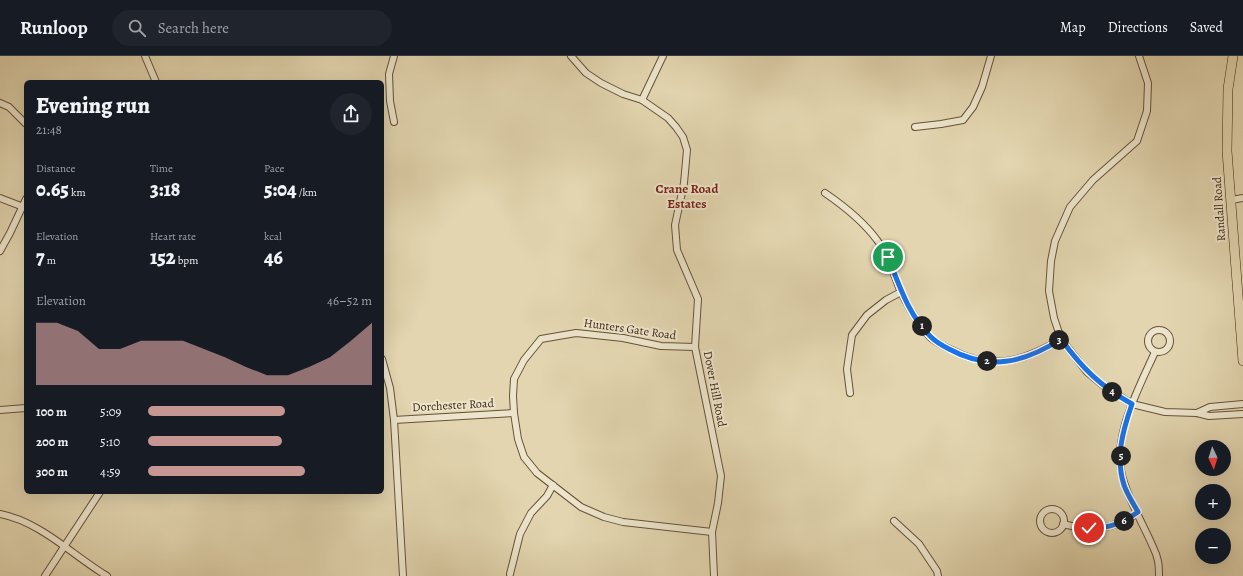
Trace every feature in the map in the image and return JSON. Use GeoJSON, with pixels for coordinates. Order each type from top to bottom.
{"type":"FeatureCollection","features":[{"type":"Feature","properties":{"kind":"main road","name":"Randall Road"},"geometry":{"type":"LineString","coordinates":[[1233,56],[1228,89],[1227,151],[1243,361]]}},
{"type":"Feature","properties":{"kind":"street"},"geometry":{"type":"LineString","coordinates":[[145,56],[155,80]]}},
{"type":"Feature","properties":{"kind":"street"},"geometry":{"type":"LineString","coordinates":[[394,56],[389,74],[390,101],[394,122]]}},
{"type":"Feature","properties":{"kind":"street","name":"Dover Hill Road"},"geometry":{"type":"LineString","coordinates":[[571,56],[586,72],[601,83],[623,94],[642,100],[668,118],[683,137],[687,150],[684,183],[675,225],[677,250],[698,300],[695,347],[721,476],[718,503],[712,532],[714,576]]}},
{"type":"Feature","properties":{"kind":"street"},"geometry":{"type":"LineString","coordinates":[[642,100],[663,56]]}},
{"type":"Feature","properties":{"kind":"street"},"geometry":{"type":"LineString","coordinates":[[915,127],[963,120],[973,107],[982,87],[991,56]]}},
{"type":"Feature","properties":{"kind":"street"},"geometry":{"type":"LineString","coordinates":[[1139,56],[1148,83],[1147,111],[1137,140],[1093,180],[1070,207],[1055,241],[1050,273],[1050,291],[1054,318],[1061,339],[1087,372],[1095,380],[1132,404],[1165,412],[1197,413],[1209,416],[1243,414]]}},
{"type":"Feature","properties":{"kind":"street"},"geometry":{"type":"LineString","coordinates":[[0,103],[9,107],[24,122]]}},
{"type":"Feature","properties":{"kind":"street"},"geometry":{"type":"LineString","coordinates":[[825,193],[845,207],[877,240],[888,257],[901,292],[911,310],[932,338],[960,355],[975,359],[998,362],[1012,361],[1048,347],[1061,339]]}},
{"type":"Feature","properties":{"kind":"street"},"geometry":{"type":"LineString","coordinates":[[0,198],[24,207],[0,251]]}},
{"type":"Feature","properties":{"kind":"street"},"geometry":{"type":"LineString","coordinates":[[1231,200],[1243,198]]}},
{"type":"Feature","properties":{"kind":"street"},"geometry":{"type":"LineString","coordinates":[[850,393],[847,369],[852,335],[867,315],[886,300],[901,292]]}},
{"type":"Feature","properties":{"kind":"street","name":"Hunters Gate Road"},"geometry":{"type":"LineString","coordinates":[[695,347],[661,346],[623,338],[576,333],[541,339],[524,360],[514,379],[514,413],[518,439],[524,457],[537,473],[581,507],[604,517],[623,522],[712,532]]}},
{"type":"Feature","properties":{"kind":"street"},"geometry":{"type":"LineString","coordinates":[[1155,352],[1132,404],[1121,438],[1121,458],[1124,485],[1138,512],[1158,561],[1159,576]]}},
{"type":"Feature","properties":{"kind":"street"},"geometry":{"type":"LineString","coordinates":[[384,367],[390,388],[394,420],[403,576]]}},
{"type":"Feature","properties":{"kind":"street"},"geometry":{"type":"LineString","coordinates":[[1197,413],[1210,407],[1243,404]]}},
{"type":"Feature","properties":{"kind":"street"},"geometry":{"type":"LineString","coordinates":[[0,410],[24,408]]}},
{"type":"Feature","properties":{"kind":"street","name":"Dorchester Road"},"geometry":{"type":"LineString","coordinates":[[394,420],[514,413]]}},
{"type":"Feature","properties":{"kind":"street"},"geometry":{"type":"LineString","coordinates":[[510,574],[520,534],[531,513],[547,496],[553,484]]}},
{"type":"Feature","properties":{"kind":"street"},"geometry":{"type":"LineString","coordinates":[[45,576],[99,494]]}},
{"type":"Feature","properties":{"kind":"street"},"geometry":{"type":"LineString","coordinates":[[1063,524],[1075,527],[1100,529],[1122,522],[1138,512]]}},
{"type":"Feature","properties":{"kind":"street"},"geometry":{"type":"LineString","coordinates":[[0,514],[10,516],[37,528],[107,576]]}},
{"type":"Feature","properties":{"kind":"street"},"geometry":{"type":"LineString","coordinates":[[894,522],[919,544],[937,571],[938,576]]}},
{"type":"Feature","properties":{"kind":"district","name":"Crane Road Estates"},"geometry":{"type":"Point","coordinates":[687,196]}},
{"type":"Feature","properties":{"kind":"route"},"geometry":{"type":"LineString","coordinates":[[888,257],[901,292],[911,310],[932,338],[946,347],[960,355],[977,360],[998,362],[1012,361],[1030,355],[1061,339],[1070,352],[1095,380],[1132,404],[1121,438],[1120,453],[1124,485],[1138,512],[1113,526],[1100,529],[1089,528]]}}]}
